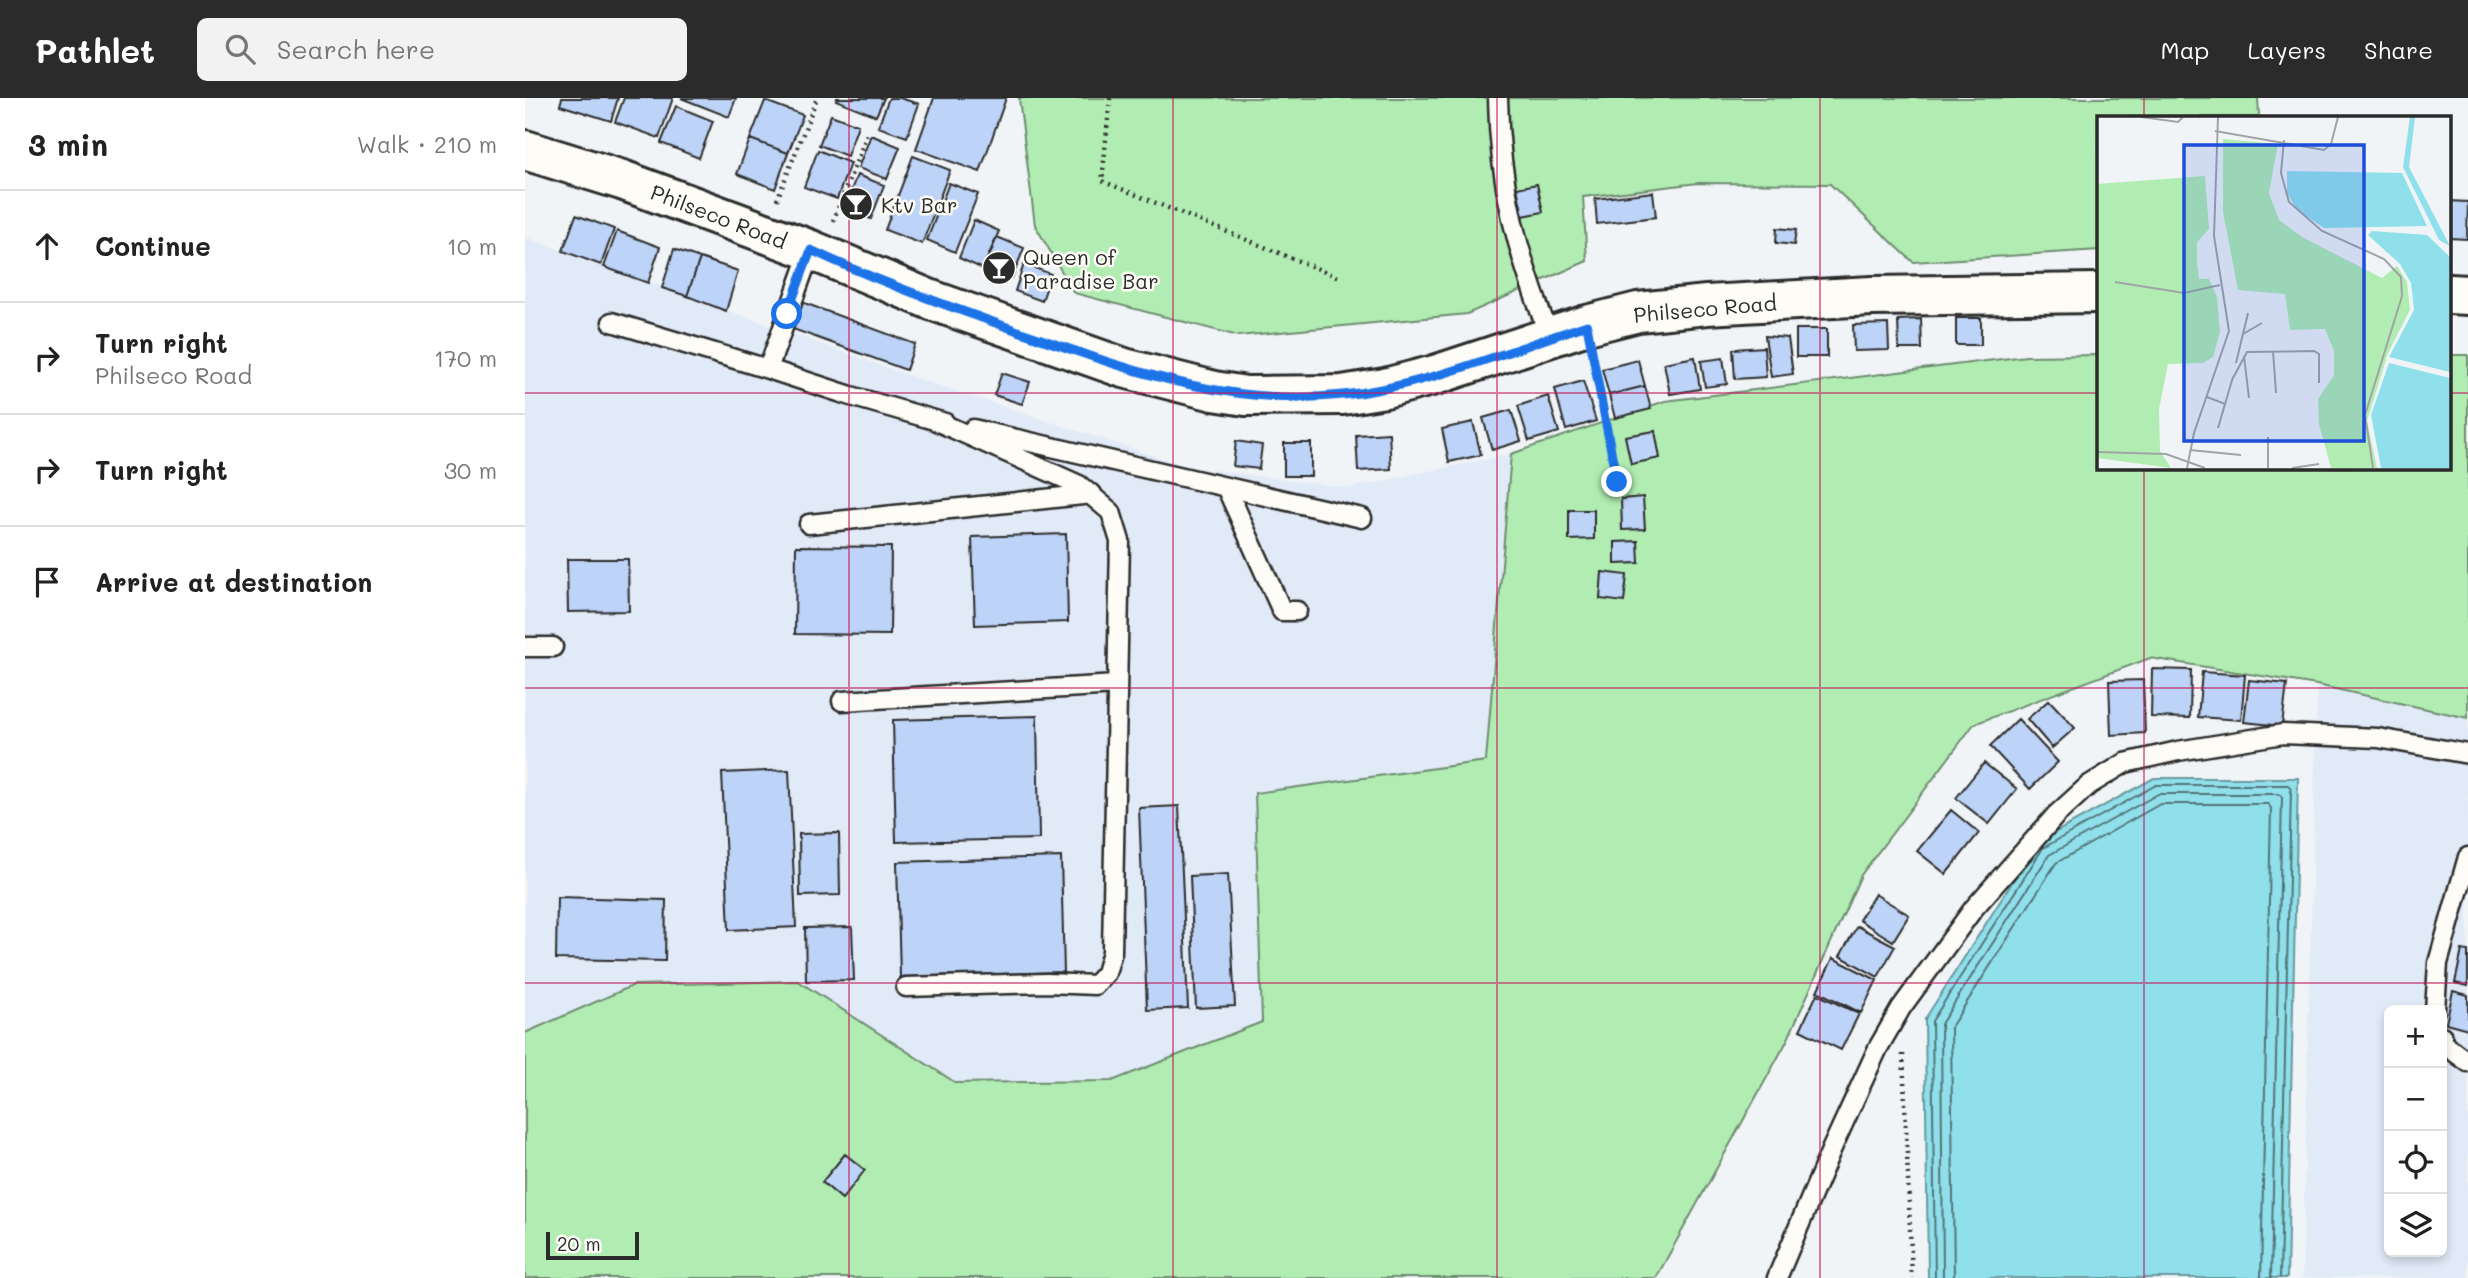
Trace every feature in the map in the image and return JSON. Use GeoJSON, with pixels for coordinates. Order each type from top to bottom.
{"type":"FeatureCollection","features":[{"type":"Feature","properties":{"kind":"street","name":"Philseco Road"},"geometry":{"type":"LineString","coordinates":[[525,150],[622,180],[815,252],[931,300],[1124,368],[1214,391],[1246,396],[1342,396],[1385,388],[1436,375],[1587,325],[1638,312],[1721,304],[1872,296],[2097,293]]}},
{"type":"Feature","properties":{"kind":"lane"},"geometry":{"type":"LineString","coordinates":[[1498,98],[1502,168],[1512,225],[1531,288],[1550,337]]}},
{"type":"Feature","properties":{"kind":"lane"},"geometry":{"type":"LineString","coordinates":[[768,369],[815,252]]}},
{"type":"Feature","properties":{"kind":"lane"},"geometry":{"type":"LineString","coordinates":[[612,322],[935,421],[1362,518]]}},
{"type":"Feature","properties":{"kind":"lane"},"geometry":{"type":"LineString","coordinates":[[906,987],[1047,983],[1095,985],[1106,973],[1112,952],[1120,541],[1111,512],[1079,485],[935,421]]}},
{"type":"Feature","properties":{"kind":"lane"},"geometry":{"type":"LineString","coordinates":[[1226,487],[1282,611],[1297,611]]}},
{"type":"Feature","properties":{"kind":"lane"},"geometry":{"type":"LineString","coordinates":[[809,524],[1092,494]]}},
{"type":"Feature","properties":{"kind":"lane"},"geometry":{"type":"LineString","coordinates":[[525,647],[553,647]]}},
{"type":"Feature","properties":{"kind":"lane"},"geometry":{"type":"LineString","coordinates":[[842,701],[1117,685]]}},
{"type":"Feature","properties":{"kind":"lane"},"geometry":{"type":"LineString","coordinates":[[1777,1278],[1832,1148],[1878,1048],[1901,1007],[1974,908],[2056,815],[2089,785],[2125,763],[2178,751],[2283,734],[2378,738],[2468,754]]}},
{"type":"Feature","properties":{"kind":"lane"},"geometry":{"type":"LineString","coordinates":[[2435,1005],[2438,963],[2468,857]]}},
{"type":"Feature","properties":{"kind":"lane"},"geometry":{"type":"LineString","coordinates":[[2447,1046],[2468,1062]]}},
{"type":"Feature","properties":{"kind":"path"},"geometry":{"type":"LineString","coordinates":[[765,234],[817,98]]}},
{"type":"Feature","properties":{"kind":"path"},"geometry":{"type":"LineString","coordinates":[[1110,98],[1102,181],[1338,277]]}},
{"type":"Feature","properties":{"kind":"path"},"geometry":{"type":"LineString","coordinates":[[815,252],[868,132]]}},
{"type":"Feature","properties":{"kind":"path"},"geometry":{"type":"LineString","coordinates":[[1587,325],[1617,482]]}},
{"type":"Feature","properties":{"kind":"path"},"geometry":{"type":"LineString","coordinates":[[1901,1007],[1912,1278]]}},
{"type":"Feature","properties":{"kind":"shaded area"},"geometry":{"type":"Polygon","coordinates":[[[525,237],[901,373],[1188,467],[1349,488],[1511,454],[1486,761],[1255,793],[1262,1022],[1112,1081],[956,1083],[798,981],[634,985],[525,1033],[525,237]]]}},
{"type":"Feature","properties":{"kind":"shaded area"},"geometry":{"type":"Polygon","coordinates":[[[2317,685],[2468,718],[2468,1278],[2302,1278],[2317,685]]]}},
{"type":"Feature","properties":{"kind":"green space"},"geometry":{"type":"Polygon","coordinates":[[[1019,98],[2258,98],[2259,116],[2097,116],[2097,250],[1913,262],[1830,184],[1698,183],[1583,197],[1587,261],[1467,314],[1238,336],[1074,293],[1035,225],[1019,98]]]}},
{"type":"Feature","properties":{"kind":"green space"},"geometry":{"type":"Polygon","coordinates":[[[2097,355],[2097,469],[2451,469],[2451,355],[2468,355],[2468,718],[2317,685],[2150,658],[1974,724],[1861,875],[1787,1041],[1656,1278],[525,1278],[525,1033],[634,985],[798,981],[956,1083],[1112,1081],[1262,1022],[1255,793],[1486,761],[1511,454],[1665,401],[2026,356],[2097,355]]]}},
{"type":"Feature","properties":{"kind":"water"},"geometry":{"type":"Polygon","coordinates":[[[2154,778],[2298,778],[2287,1278],[1928,1278],[1925,1019],[2038,842],[2154,778]]]}},
{"type":"Feature","properties":{"kind":"building"},"geometry":{"type":"Polygon","coordinates":[[[562,98],[618,98],[611,121],[560,105],[562,98]]]}},
{"type":"Feature","properties":{"kind":"building"},"geometry":{"type":"Polygon","coordinates":[[[624,98],[673,98],[659,138],[615,122],[624,98]]]}},
{"type":"Feature","properties":{"kind":"building"},"geometry":{"type":"Polygon","coordinates":[[[681,98],[736,98],[729,117],[681,98]]]}},
{"type":"Feature","properties":{"kind":"building"},"geometry":{"type":"Polygon","coordinates":[[[884,98],[876,116],[836,100],[884,98]]]}},
{"type":"Feature","properties":{"kind":"building"},"geometry":{"type":"Polygon","coordinates":[[[889,98],[900,98],[919,104],[907,137],[878,127],[889,98]]]}},
{"type":"Feature","properties":{"kind":"building"},"geometry":{"type":"Polygon","coordinates":[[[934,98],[1006,98],[980,172],[916,149],[934,98]]]}},
{"type":"Feature","properties":{"kind":"building"},"geometry":{"type":"Polygon","coordinates":[[[765,101],[803,115],[788,153],[750,139],[765,101]]]}},
{"type":"Feature","properties":{"kind":"building"},"geometry":{"type":"Polygon","coordinates":[[[676,106],[713,121],[699,158],[661,143],[676,106]]]}},
{"type":"Feature","properties":{"kind":"building"},"geometry":{"type":"Polygon","coordinates":[[[831,115],[858,125],[847,156],[819,145],[831,115]]]}},
{"type":"Feature","properties":{"kind":"building"},"geometry":{"type":"Polygon","coordinates":[[[871,135],[900,147],[887,179],[858,168],[871,135]]]}},
{"type":"Feature","properties":{"kind":"building"},"geometry":{"type":"Polygon","coordinates":[[[750,139],[788,153],[775,189],[737,174],[750,139]]]}},
{"type":"Feature","properties":{"kind":"building"},"geometry":{"type":"Polygon","coordinates":[[[818,150],[850,163],[837,199],[804,187],[818,150]]]}},
{"type":"Feature","properties":{"kind":"building"},"geometry":{"type":"Polygon","coordinates":[[[913,156],[950,170],[922,244],[885,230],[913,156]]]}},
{"type":"Feature","properties":{"kind":"building"},"geometry":{"type":"Polygon","coordinates":[[[857,175],[884,185],[871,219],[844,208],[857,175]]]}},
{"type":"Feature","properties":{"kind":"building"},"geometry":{"type":"Polygon","coordinates":[[[949,183],[978,194],[955,252],[927,240],[949,183]]]}},
{"type":"Feature","properties":{"kind":"building"},"geometry":{"type":"Polygon","coordinates":[[[1537,184],[1543,212],[1523,216],[1517,188],[1537,184]]]}},
{"type":"Feature","properties":{"kind":"building"},"geometry":{"type":"Polygon","coordinates":[[[1653,192],[1656,217],[1597,224],[1595,199],[1653,192]]]}},
{"type":"Feature","properties":{"kind":"building"},"geometry":{"type":"Polygon","coordinates":[[[2451,201],[2468,202],[2467,239],[2451,238],[2451,201]]]}},
{"type":"Feature","properties":{"kind":"building"},"geometry":{"type":"Polygon","coordinates":[[[576,215],[614,229],[601,265],[563,251],[576,215]]]}},
{"type":"Feature","properties":{"kind":"building"},"geometry":{"type":"Polygon","coordinates":[[[974,220],[999,231],[983,269],[959,258],[974,220]]]}},
{"type":"Feature","properties":{"kind":"building"},"geometry":{"type":"Polygon","coordinates":[[[1777,228],[1796,230],[1794,245],[1776,243],[1777,228]]]}},
{"type":"Feature","properties":{"kind":"building"},"geometry":{"type":"Polygon","coordinates":[[[617,231],[660,247],[648,283],[604,267],[617,231]]]}},
{"type":"Feature","properties":{"kind":"building"},"geometry":{"type":"Polygon","coordinates":[[[997,237],[1024,248],[1012,278],[985,267],[997,237]]]}},
{"type":"Feature","properties":{"kind":"building"},"geometry":{"type":"Polygon","coordinates":[[[674,249],[700,258],[687,296],[662,288],[674,249]]]}},
{"type":"Feature","properties":{"kind":"building"},"geometry":{"type":"Polygon","coordinates":[[[700,258],[738,271],[726,311],[687,296],[700,258]]]}},
{"type":"Feature","properties":{"kind":"building"},"geometry":{"type":"Polygon","coordinates":[[[1024,264],[1051,274],[1042,301],[1015,291],[1024,264]]]}},
{"type":"Feature","properties":{"kind":"building"},"geometry":{"type":"Polygon","coordinates":[[[799,301],[915,344],[906,370],[790,328],[799,301]]]}},
{"type":"Feature","properties":{"kind":"building"},"geometry":{"type":"Polygon","coordinates":[[[1956,318],[1981,318],[1981,345],[1956,345],[1956,318]]]}},
{"type":"Feature","properties":{"kind":"building"},"geometry":{"type":"Polygon","coordinates":[[[1921,319],[1922,349],[1899,349],[1898,320],[1921,319]]]}},
{"type":"Feature","properties":{"kind":"building"},"geometry":{"type":"Polygon","coordinates":[[[1888,324],[1889,350],[1854,351],[1853,325],[1888,324]]]}},
{"type":"Feature","properties":{"kind":"building"},"geometry":{"type":"Polygon","coordinates":[[[1796,329],[1827,329],[1827,357],[1796,357],[1796,329]]]}},
{"type":"Feature","properties":{"kind":"building"},"geometry":{"type":"Polygon","coordinates":[[[1765,336],[1788,338],[1793,374],[1771,377],[1765,336]]]}},
{"type":"Feature","properties":{"kind":"building"},"geometry":{"type":"Polygon","coordinates":[[[1764,347],[1766,377],[1735,379],[1733,349],[1764,347]]]}},
{"type":"Feature","properties":{"kind":"building"},"geometry":{"type":"Polygon","coordinates":[[[1695,357],[1700,389],[1670,394],[1664,363],[1695,357]]]}},
{"type":"Feature","properties":{"kind":"building"},"geometry":{"type":"Polygon","coordinates":[[[1723,358],[1727,384],[1705,387],[1701,361],[1723,358]]]}},
{"type":"Feature","properties":{"kind":"building"},"geometry":{"type":"Polygon","coordinates":[[[1638,360],[1645,386],[1609,395],[1602,369],[1638,360]]]}},
{"type":"Feature","properties":{"kind":"building"},"geometry":{"type":"Polygon","coordinates":[[[1002,373],[1030,382],[1022,404],[994,395],[1002,373]]]}},
{"type":"Feature","properties":{"kind":"building"},"geometry":{"type":"Polygon","coordinates":[[[1583,381],[1596,421],[1566,430],[1555,389],[1583,381]]]}},
{"type":"Feature","properties":{"kind":"building"},"geometry":{"type":"Polygon","coordinates":[[[1645,386],[1651,409],[1615,418],[1609,395],[1645,386]]]}},
{"type":"Feature","properties":{"kind":"building"},"geometry":{"type":"Polygon","coordinates":[[[1548,396],[1559,432],[1529,441],[1518,406],[1548,396]]]}},
{"type":"Feature","properties":{"kind":"building"},"geometry":{"type":"Polygon","coordinates":[[[1511,410],[1521,441],[1492,450],[1483,418],[1511,410]]]}},
{"type":"Feature","properties":{"kind":"building"},"geometry":{"type":"Polygon","coordinates":[[[1473,422],[1481,455],[1449,462],[1442,429],[1473,422]]]}},
{"type":"Feature","properties":{"kind":"building"},"geometry":{"type":"Polygon","coordinates":[[[1655,431],[1660,458],[1631,464],[1625,436],[1655,431]]]}},
{"type":"Feature","properties":{"kind":"building"},"geometry":{"type":"Polygon","coordinates":[[[1389,433],[1391,469],[1358,471],[1356,435],[1389,433]]]}},
{"type":"Feature","properties":{"kind":"building"},"geometry":{"type":"Polygon","coordinates":[[[1236,441],[1262,445],[1259,469],[1233,466],[1236,441]]]}},
{"type":"Feature","properties":{"kind":"building"},"geometry":{"type":"Polygon","coordinates":[[[1284,443],[1311,443],[1311,476],[1284,476],[1284,443]]]}},
{"type":"Feature","properties":{"kind":"building"},"geometry":{"type":"Polygon","coordinates":[[[1643,497],[1645,529],[1622,530],[1621,499],[1643,497]]]}},
{"type":"Feature","properties":{"kind":"building"},"geometry":{"type":"Polygon","coordinates":[[[1569,510],[1594,510],[1594,539],[1569,540],[1569,510]]]}},
{"type":"Feature","properties":{"kind":"building"},"geometry":{"type":"Polygon","coordinates":[[[1066,534],[1068,622],[975,625],[972,537],[1066,534]]]}},
{"type":"Feature","properties":{"kind":"building"},"geometry":{"type":"Polygon","coordinates":[[[1638,541],[1639,563],[1615,564],[1615,542],[1638,541]]]}},
{"type":"Feature","properties":{"kind":"building"},"geometry":{"type":"Polygon","coordinates":[[[796,546],[891,547],[890,635],[795,634],[796,546]]]}},
{"type":"Feature","properties":{"kind":"building"},"geometry":{"type":"Polygon","coordinates":[[[567,559],[628,559],[629,611],[568,612],[567,559]]]}},
{"type":"Feature","properties":{"kind":"building"},"geometry":{"type":"Polygon","coordinates":[[[1602,572],[1627,575],[1624,602],[1600,599],[1602,572]]]}},
{"type":"Feature","properties":{"kind":"building"},"geometry":{"type":"Polygon","coordinates":[[[2152,669],[2191,670],[2190,718],[2151,717],[2152,669]]]}},
{"type":"Feature","properties":{"kind":"building"},"geometry":{"type":"Polygon","coordinates":[[[2202,672],[2245,675],[2241,720],[2198,717],[2202,672]]]}},
{"type":"Feature","properties":{"kind":"building"},"geometry":{"type":"Polygon","coordinates":[[[2143,680],[2145,733],[2111,735],[2109,681],[2143,680]]]}},
{"type":"Feature","properties":{"kind":"building"},"geometry":{"type":"Polygon","coordinates":[[[2249,680],[2287,684],[2282,726],[2244,722],[2249,680]]]}},
{"type":"Feature","properties":{"kind":"building"},"geometry":{"type":"Polygon","coordinates":[[[2049,700],[2075,728],[2052,748],[2027,719],[2049,700]]]}},
{"type":"Feature","properties":{"kind":"building"},"geometry":{"type":"Polygon","coordinates":[[[1037,716],[1039,839],[896,842],[893,720],[1037,716]]]}},
{"type":"Feature","properties":{"kind":"building"},"geometry":{"type":"Polygon","coordinates":[[[2018,719],[2058,762],[2030,789],[1990,746],[2018,719]]]}},
{"type":"Feature","properties":{"kind":"building"},"geometry":{"type":"Polygon","coordinates":[[[1984,763],[2017,789],[1989,824],[1956,798],[1984,763]]]}},
{"type":"Feature","properties":{"kind":"building"},"geometry":{"type":"Polygon","coordinates":[[[789,770],[796,927],[729,930],[722,773],[789,770]]]}},
{"type":"Feature","properties":{"kind":"building"},"geometry":{"type":"Polygon","coordinates":[[[1179,806],[1188,1008],[1147,1010],[1139,808],[1179,806]]]}},
{"type":"Feature","properties":{"kind":"building"},"geometry":{"type":"Polygon","coordinates":[[[1951,810],[1979,833],[1946,874],[1917,851],[1951,810]]]}},
{"type":"Feature","properties":{"kind":"building"},"geometry":{"type":"Polygon","coordinates":[[[839,833],[840,895],[800,896],[799,834],[839,833]]]}},
{"type":"Feature","properties":{"kind":"building"},"geometry":{"type":"Polygon","coordinates":[[[1061,857],[1064,972],[900,977],[897,862],[1061,857]]]}},
{"type":"Feature","properties":{"kind":"building"},"geometry":{"type":"Polygon","coordinates":[[[1228,874],[1235,1006],[1196,1008],[1190,876],[1228,874]]]}},
{"type":"Feature","properties":{"kind":"building"},"geometry":{"type":"Polygon","coordinates":[[[1875,894],[1909,915],[1893,941],[1859,920],[1875,894]]]}},
{"type":"Feature","properties":{"kind":"building"},"geometry":{"type":"Polygon","coordinates":[[[557,897],[666,900],[665,961],[556,959],[557,897]]]}},
{"type":"Feature","properties":{"kind":"building"},"geometry":{"type":"Polygon","coordinates":[[[1857,926],[1895,946],[1878,977],[1840,956],[1857,926]]]}},
{"type":"Feature","properties":{"kind":"building"},"geometry":{"type":"Polygon","coordinates":[[[852,927],[854,980],[806,981],[805,928],[852,927]]]}},
{"type":"Feature","properties":{"kind":"building"},"geometry":{"type":"Polygon","coordinates":[[[2462,950],[2468,951],[2468,986],[2455,983],[2462,950]]]}},
{"type":"Feature","properties":{"kind":"building"},"geometry":{"type":"Polygon","coordinates":[[[1833,958],[1877,980],[1861,1013],[1817,991],[1833,958]]]}},
{"type":"Feature","properties":{"kind":"building"},"geometry":{"type":"Polygon","coordinates":[[[2453,991],[2468,995],[2468,1029],[2447,1023],[2453,991]]]}},
{"type":"Feature","properties":{"kind":"building"},"geometry":{"type":"Polygon","coordinates":[[[1817,994],[1859,1014],[1841,1050],[1800,1030],[1817,994]]]}},
{"type":"Feature","properties":{"kind":"building"},"geometry":{"type":"Polygon","coordinates":[[[845,1154],[865,1170],[842,1199],[822,1182],[845,1154]]]}},
{"type":"Feature","properties":{"kind":"place","name":"Ktv Bar"},"geometry":{"type":"Point","coordinates":[856,204]}},
{"type":"Feature","properties":{"kind":"place","name":"Queen of Paradise Bar"},"geometry":{"type":"Point","coordinates":[999,268]}},
{"type":"Feature","properties":{"kind":"route"},"geometry":{"type":"LineString","coordinates":[[787,314],[811,250],[931,300],[1124,368],[1214,391],[1246,396],[1303,397],[1342,396],[1385,388],[1436,375],[1587,325],[1617,482]]}}]}
